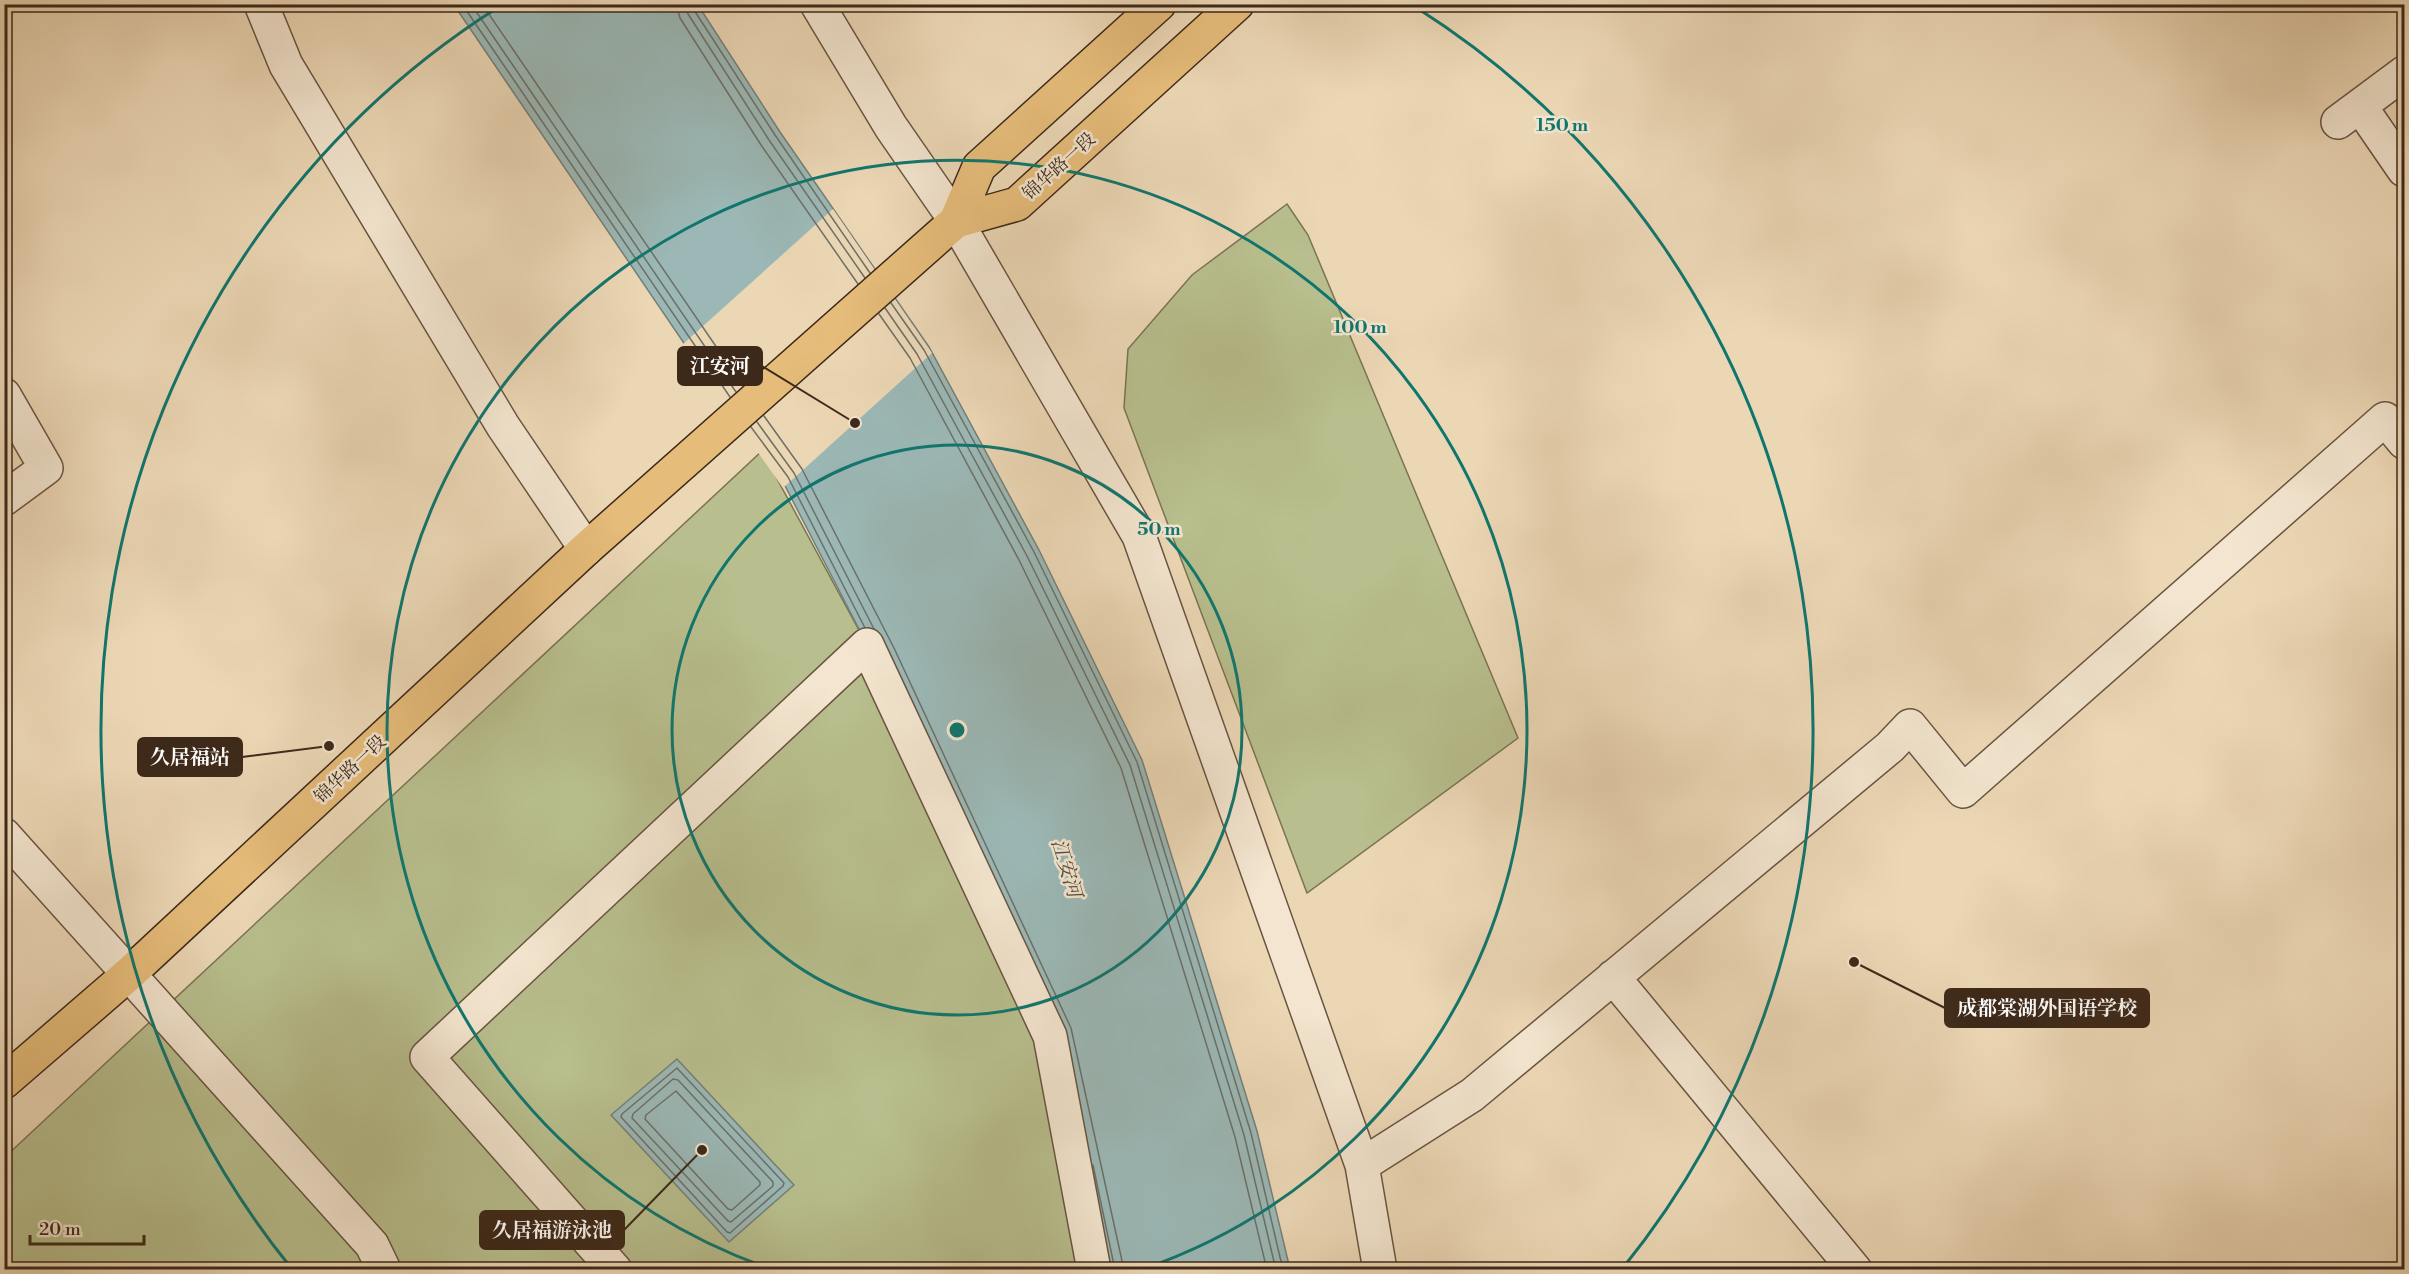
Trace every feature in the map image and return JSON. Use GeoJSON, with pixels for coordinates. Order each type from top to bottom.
{"type":"FeatureCollection","features":[{"type":"Feature","properties":{"kind":"main road"},"geometry":{"type":"LineString","coordinates":[[956,220],[980,167],[1159,4]]}},
{"type":"Feature","properties":{"kind":"main road","name":"锦华路一段"},"geometry":{"type":"LineString","coordinates":[[4,1082],[130,973],[586,549],[956,220],[1017,204],[1237,4]]}},
{"type":"Feature","properties":{"kind":"street"},"geometry":{"type":"LineString","coordinates":[[261,4],[286,65],[503,426],[586,549]]}},
{"type":"Feature","properties":{"kind":"street"},"geometry":{"type":"LineString","coordinates":[[817,4],[891,127],[956,220],[1139,536],[1362,1165],[1380,1269]]}},
{"type":"Feature","properties":{"kind":"street"},"geometry":{"type":"LineString","coordinates":[[2404,73],[2349,114],[2404,170]]}},
{"type":"Feature","properties":{"kind":"street"},"geometry":{"type":"LineString","coordinates":[[4,395],[46,468],[4,499]]}},
{"type":"Feature","properties":{"kind":"street"},"geometry":{"type":"LineString","coordinates":[[1362,1165],[1472,1095],[1890,747],[1910,726],[1963,791],[2385,419],[2400,429]]}},
{"type":"Feature","properties":{"kind":"street"},"geometry":{"type":"LineString","coordinates":[[615,1269],[427,1057],[867,645],[1050,1036],[1094,1269]]}},
{"type":"Feature","properties":{"kind":"street"},"geometry":{"type":"LineString","coordinates":[[4,835],[372,1245],[384,1269]]}},
{"type":"Feature","properties":{"kind":"street"},"geometry":{"type":"LineString","coordinates":[[1613,977],[1855,1269]]}},
{"type":"Feature","properties":{"kind":"green space"},"geometry":{"type":"Polygon","coordinates":[[[1287,204],[1308,235],[1518,738],[1307,893],[1124,408],[1128,349],[1192,275],[1287,204]]]}},
{"type":"Feature","properties":{"kind":"green space"},"geometry":{"type":"Polygon","coordinates":[[[762,451],[874,658],[1050,1036],[1102,1269],[5,1270],[5,1157],[762,451]]]}},
{"type":"Feature","properties":{"kind":"water"},"geometry":{"type":"Polygon","coordinates":[[[454,5],[698,5],[780,132],[929,347],[1039,550],[1142,760],[1257,1131],[1290,1269],[1102,1269],[1050,1036],[874,658],[782,480],[690,352],[454,5]]]}},
{"type":"Feature","properties":{"kind":"water"},"geometry":{"type":"Polygon","coordinates":[[[677,1059],[794,1185],[729,1242],[611,1115],[677,1059]]]}},
{"type":"Feature","properties":{"kind":"pier"},"geometry":{"type":"Polygon","coordinates":[[[833,209],[932,353],[783,488],[682,345],[833,209]]]}},
{"type":"Feature","properties":{"kind":"place","name":"江安河"},"geometry":{"type":"Point","coordinates":[855,423]}},
{"type":"Feature","properties":{"kind":"place","name":"久居福站"},"geometry":{"type":"Point","coordinates":[329,746]}},
{"type":"Feature","properties":{"kind":"place","name":"成都棠湖外国语学校"},"geometry":{"type":"Point","coordinates":[1854,962]}},
{"type":"Feature","properties":{"kind":"place","name":"久居福游泳池"},"geometry":{"type":"Point","coordinates":[702,1150]}}]}
